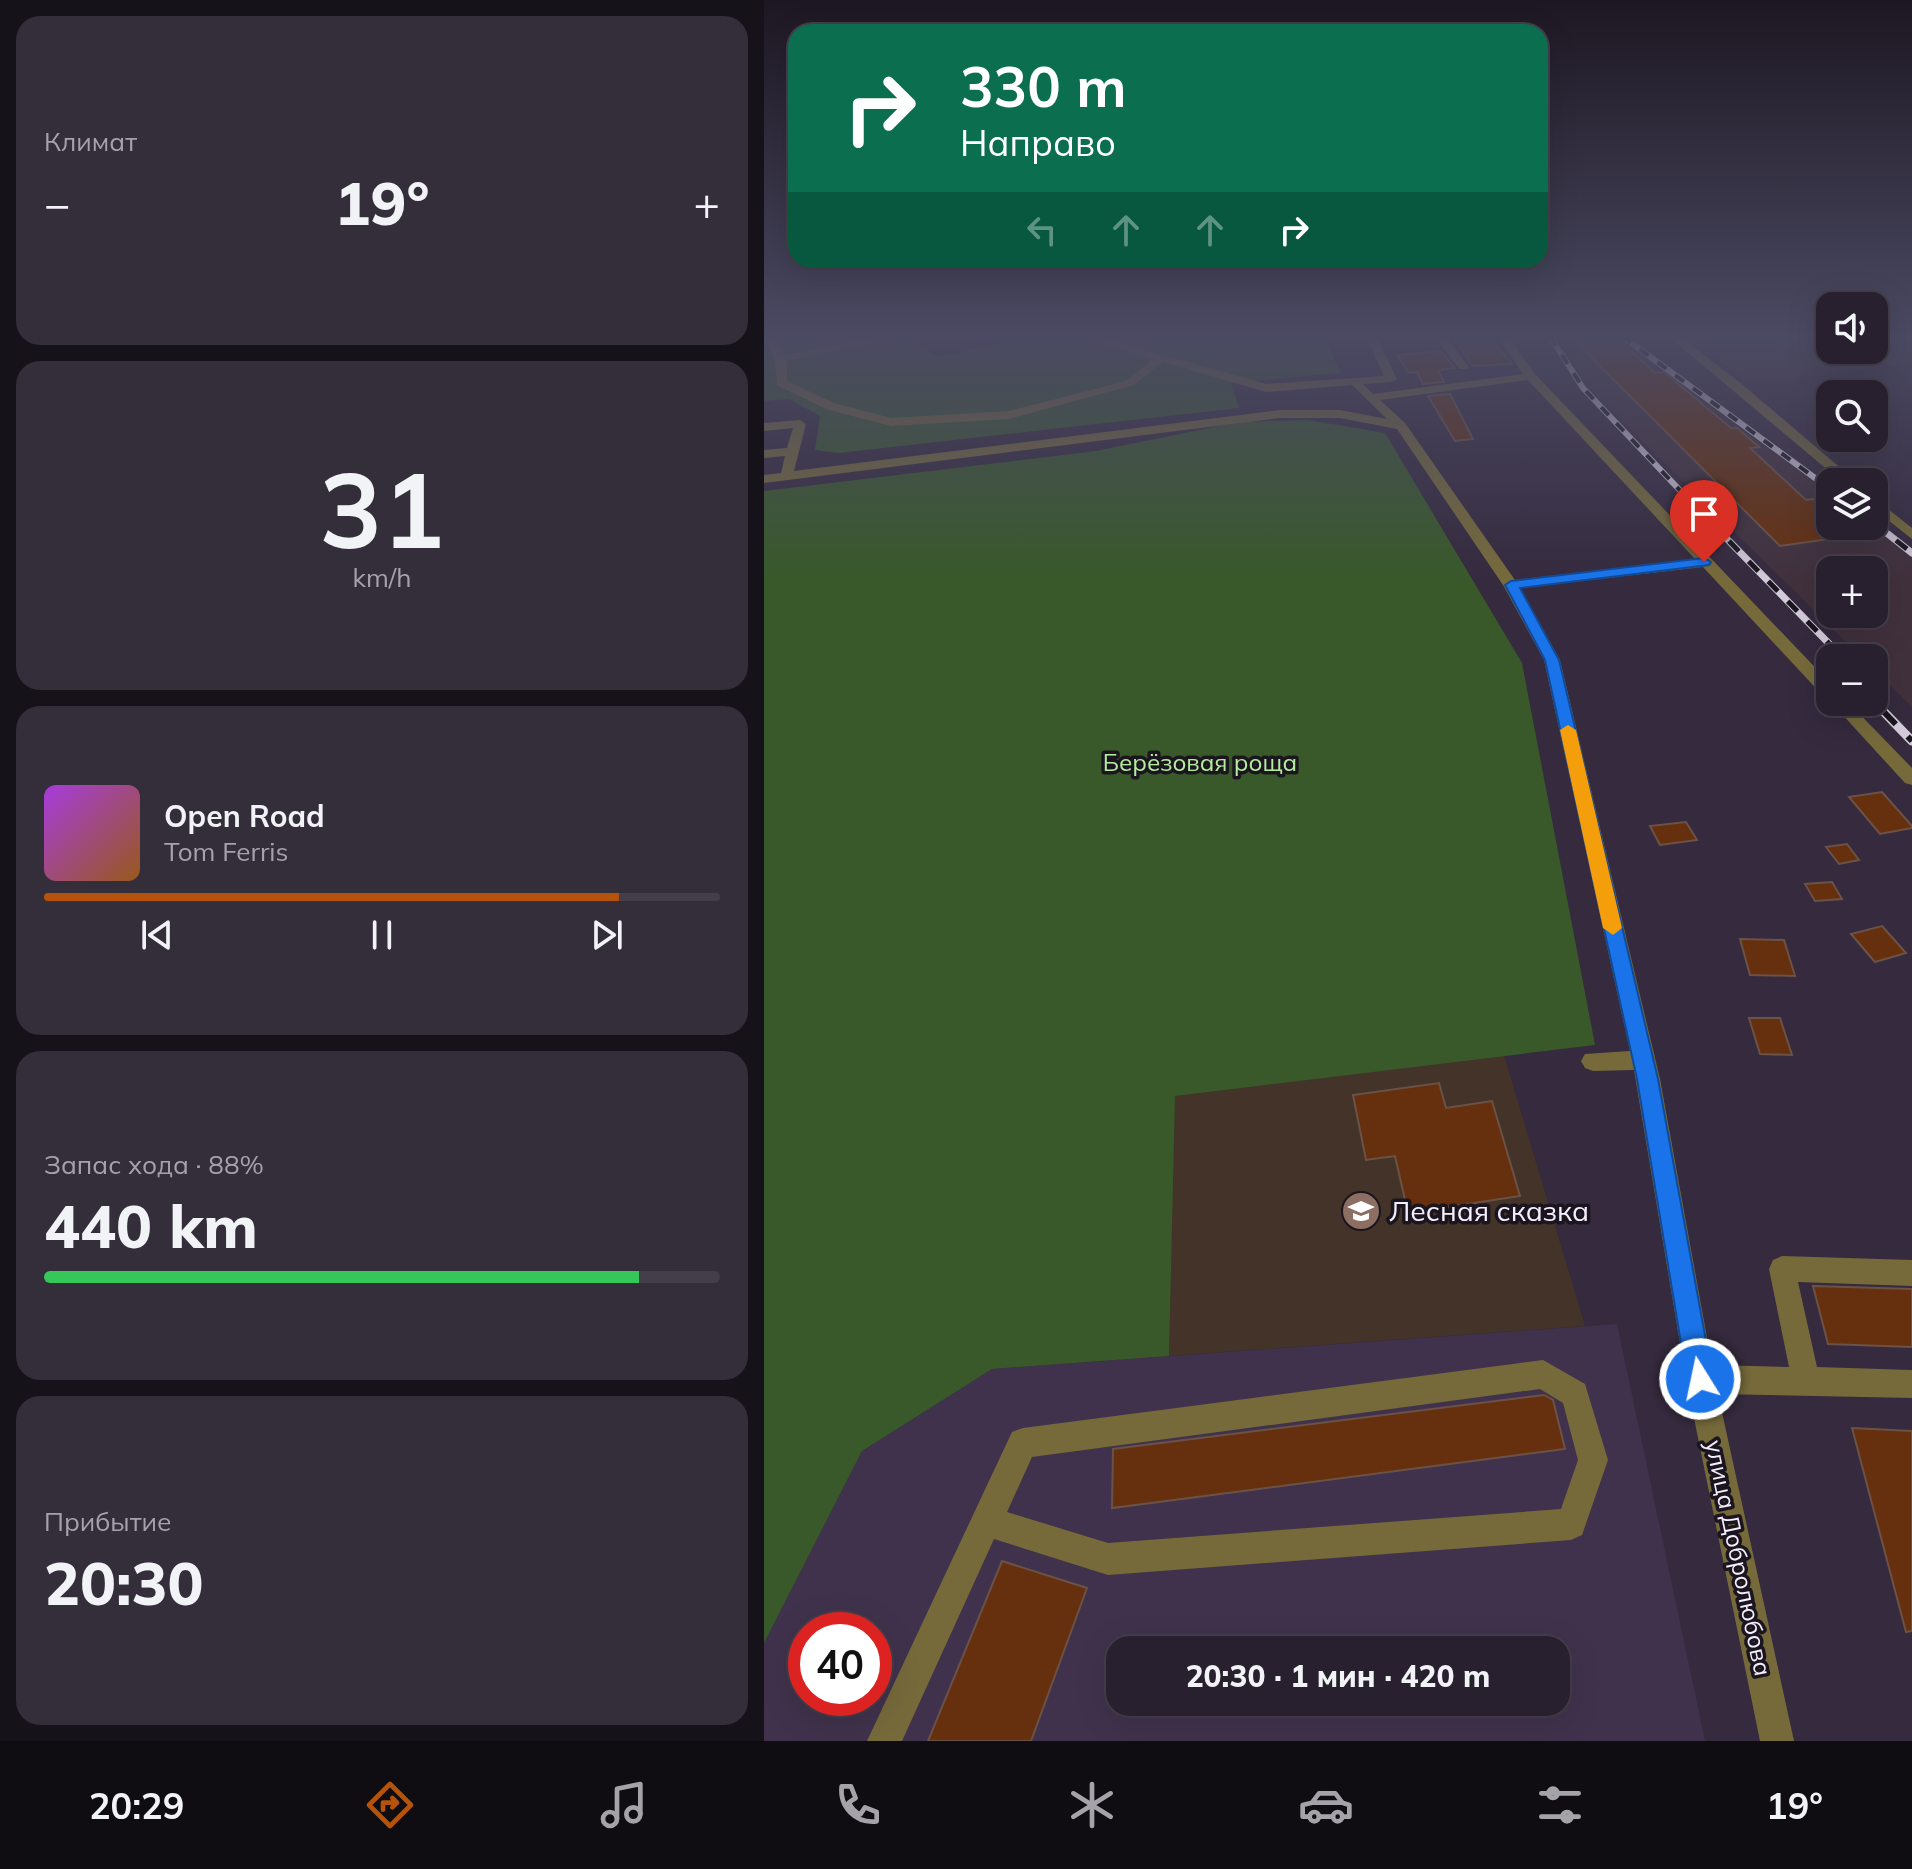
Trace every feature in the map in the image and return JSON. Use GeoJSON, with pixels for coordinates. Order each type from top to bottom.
{"type":"FeatureCollection","features":[{"type":"Feature","properties":{"kind":"street"},"geometry":{"type":"LineString","coordinates":[[873,417],[891,422],[971,417]]}},
{"type":"Feature","properties":{"kind":"street"},"geometry":{"type":"LineString","coordinates":[[764,479],[1255,417]]}},
{"type":"Feature","properties":{"kind":"street"},"geometry":{"type":"LineString","coordinates":[[1357,417],[1401,426]]}},
{"type":"Feature","properties":{"kind":"street","name":"улица Добролюбова"},"geometry":{"type":"LineString","coordinates":[[1391,417],[1401,426],[1511,585],[1552,660],[1642,1060],[1700,1379],[1777,1741]]}},
{"type":"Feature","properties":{"kind":"street"},"geometry":{"type":"LineString","coordinates":[[1569,417],[1816,678]]}},
{"type":"Feature","properties":{"kind":"street"},"geometry":{"type":"LineString","coordinates":[[1774,417],[1834,468]]}},
{"type":"Feature","properties":{"kind":"street"},"geometry":{"type":"LineString","coordinates":[[891,422],[891,439]]}},
{"type":"Feature","properties":{"kind":"street"},"geometry":{"type":"LineString","coordinates":[[764,427],[800,424],[786,478]]}},
{"type":"Feature","properties":{"kind":"street"},"geometry":{"type":"LineString","coordinates":[[764,454],[793,451]]}},
{"type":"Feature","properties":{"kind":"street"},"geometry":{"type":"LineString","coordinates":[[1888,513],[1909,529]]}},
{"type":"Feature","properties":{"kind":"street"},"geometry":{"type":"LineString","coordinates":[[1511,585],[1704,562]]}},
{"type":"Feature","properties":{"kind":"street"},"geometry":{"type":"LineString","coordinates":[[1851,716],[1912,779]]}},
{"type":"Feature","properties":{"kind":"street"},"geometry":{"type":"LineString","coordinates":[[1593,1061],[1642,1060]]}},
{"type":"Feature","properties":{"kind":"street"},"geometry":{"type":"LineString","coordinates":[[1806,1381],[1782,1269],[1912,1273]]}},
{"type":"Feature","properties":{"kind":"street"},"geometry":{"type":"LineString","coordinates":[[884,1741],[1023,1443],[1543,1374],[1575,1394],[1593,1460],[1571,1524],[1108,1559],[987,1521]]}},
{"type":"Feature","properties":{"kind":"street"},"geometry":{"type":"LineString","coordinates":[[1700,1379],[1912,1384]]}},
{"type":"Feature","properties":{"kind":"shaded area"},"geometry":{"type":"Polygon","coordinates":[[[1619,417],[1730,417],[1816,480],[1816,540],[1888,540],[1888,536],[1912,557],[1912,707],[1888,684],[1888,644],[1848,644],[1832,628],[1888,628],[1888,556],[1816,556],[1816,613],[1619,417]]]}},
{"type":"Feature","properties":{"kind":"shaded area","name":"Лесная сказка"},"geometry":{"type":"Polygon","coordinates":[[[1504,1055],[1585,1326],[1169,1356],[1174,1096],[1504,1055]]]}},
{"type":"Feature","properties":{"kind":"shaded area"},"geometry":{"type":"Polygon","coordinates":[[[1617,1324],[1705,1741],[764,1741],[764,1643],[862,1451],[992,1369],[1617,1324]]]}},
{"type":"Feature","properties":{"kind":"green space"},"geometry":{"type":"Polygon","coordinates":[[[820,417],[1157,417],[839,453],[815,450],[820,417]]]}},
{"type":"Feature","properties":{"kind":"green space","name":"Берёзовая роща"},"geometry":{"type":"Polygon","coordinates":[[[1308,420],[1385,433],[1522,663],[1595,1045],[1175,1096],[1169,1356],[992,1369],[862,1451],[764,1643],[764,491],[1096,451],[1239,422],[1308,420]]]}},
{"type":"Feature","properties":{"kind":"building"},"geometry":{"type":"Polygon","coordinates":[[[1441,417],[1462,417],[1473,439],[1455,441],[1441,417]]]}},
{"type":"Feature","properties":{"kind":"building"},"geometry":{"type":"Polygon","coordinates":[[[1651,417],[1718,417],[1731,428],[1737,428],[1759,447],[1750,448],[1806,500],[1816,499],[1816,540],[1823,540],[1780,546],[1651,417]]]}},
{"type":"Feature","properties":{"kind":"building"},"geometry":{"type":"Polygon","coordinates":[[[1882,792],[1912,828],[1880,834],[1849,797],[1882,792]]]}},
{"type":"Feature","properties":{"kind":"building"},"geometry":{"type":"Polygon","coordinates":[[[1686,822],[1697,840],[1660,845],[1650,826],[1686,822]]]}},
{"type":"Feature","properties":{"kind":"building"},"geometry":{"type":"Polygon","coordinates":[[[1847,844],[1859,860],[1839,864],[1826,847],[1847,844]]]}},
{"type":"Feature","properties":{"kind":"building"},"geometry":{"type":"Polygon","coordinates":[[[1832,882],[1842,899],[1815,901],[1805,884],[1832,882]]]}},
{"type":"Feature","properties":{"kind":"building"},"geometry":{"type":"Polygon","coordinates":[[[1882,926],[1906,953],[1875,962],[1851,934],[1882,926]]]}},
{"type":"Feature","properties":{"kind":"building"},"geometry":{"type":"Polygon","coordinates":[[[1740,939],[1784,940],[1795,976],[1750,975],[1740,939]]]}},
{"type":"Feature","properties":{"kind":"building"},"geometry":{"type":"Polygon","coordinates":[[[1749,1018],[1780,1018],[1792,1055],[1760,1054],[1749,1018]]]}},
{"type":"Feature","properties":{"kind":"building"},"geometry":{"type":"Polygon","coordinates":[[[1439,1083],[1446,1108],[1492,1101],[1520,1196],[1408,1213],[1395,1156],[1366,1160],[1353,1095],[1439,1083]]]}},
{"type":"Feature","properties":{"kind":"building"},"geometry":{"type":"Polygon","coordinates":[[[1813,1286],[1912,1289],[1912,1347],[1828,1344],[1813,1286]]]}},
{"type":"Feature","properties":{"kind":"building"},"geometry":{"type":"Polygon","coordinates":[[[1544,1395],[1553,1400],[1565,1449],[1112,1508],[1113,1449],[1544,1395]]]}},
{"type":"Feature","properties":{"kind":"building"},"geometry":{"type":"Polygon","coordinates":[[[1852,1428],[1912,1431],[1912,1631],[1906,1632],[1852,1428]]]}},
{"type":"Feature","properties":{"kind":"building"},"geometry":{"type":"Polygon","coordinates":[[[1002,1561],[1087,1588],[1031,1741],[928,1741],[1002,1561]]]}},
{"type":"Feature","properties":{"kind":"railway"},"geometry":{"type":"LineString","coordinates":[[1611,417],[1692,503]]}},
{"type":"Feature","properties":{"kind":"railway"},"geometry":{"type":"LineString","coordinates":[[1732,417],[1816,479]]}},
{"type":"Feature","properties":{"kind":"railway"},"geometry":{"type":"LineString","coordinates":[[1690,501],[1829,644]]}},
{"type":"Feature","properties":{"kind":"railway"},"geometry":{"type":"LineString","coordinates":[[1888,534],[1912,553]]}},
{"type":"Feature","properties":{"kind":"railway"},"geometry":{"type":"LineString","coordinates":[[1888,716],[1912,741]]}},
{"type":"Feature","properties":{"kind":"slow traffic"},"geometry":{"type":"LineString","coordinates":[[1568,730],[1613,928]]}},
{"type":"Feature","properties":{"kind":"place","name":"Лесная сказка"},"geometry":{"type":"Point","coordinates":[1361,1211]}},
{"type":"Feature","properties":{"kind":"route"},"geometry":{"type":"LineString","coordinates":[[1700,1379],[1648,1079],[1552,660],[1511,585],[1704,562]]}}]}
